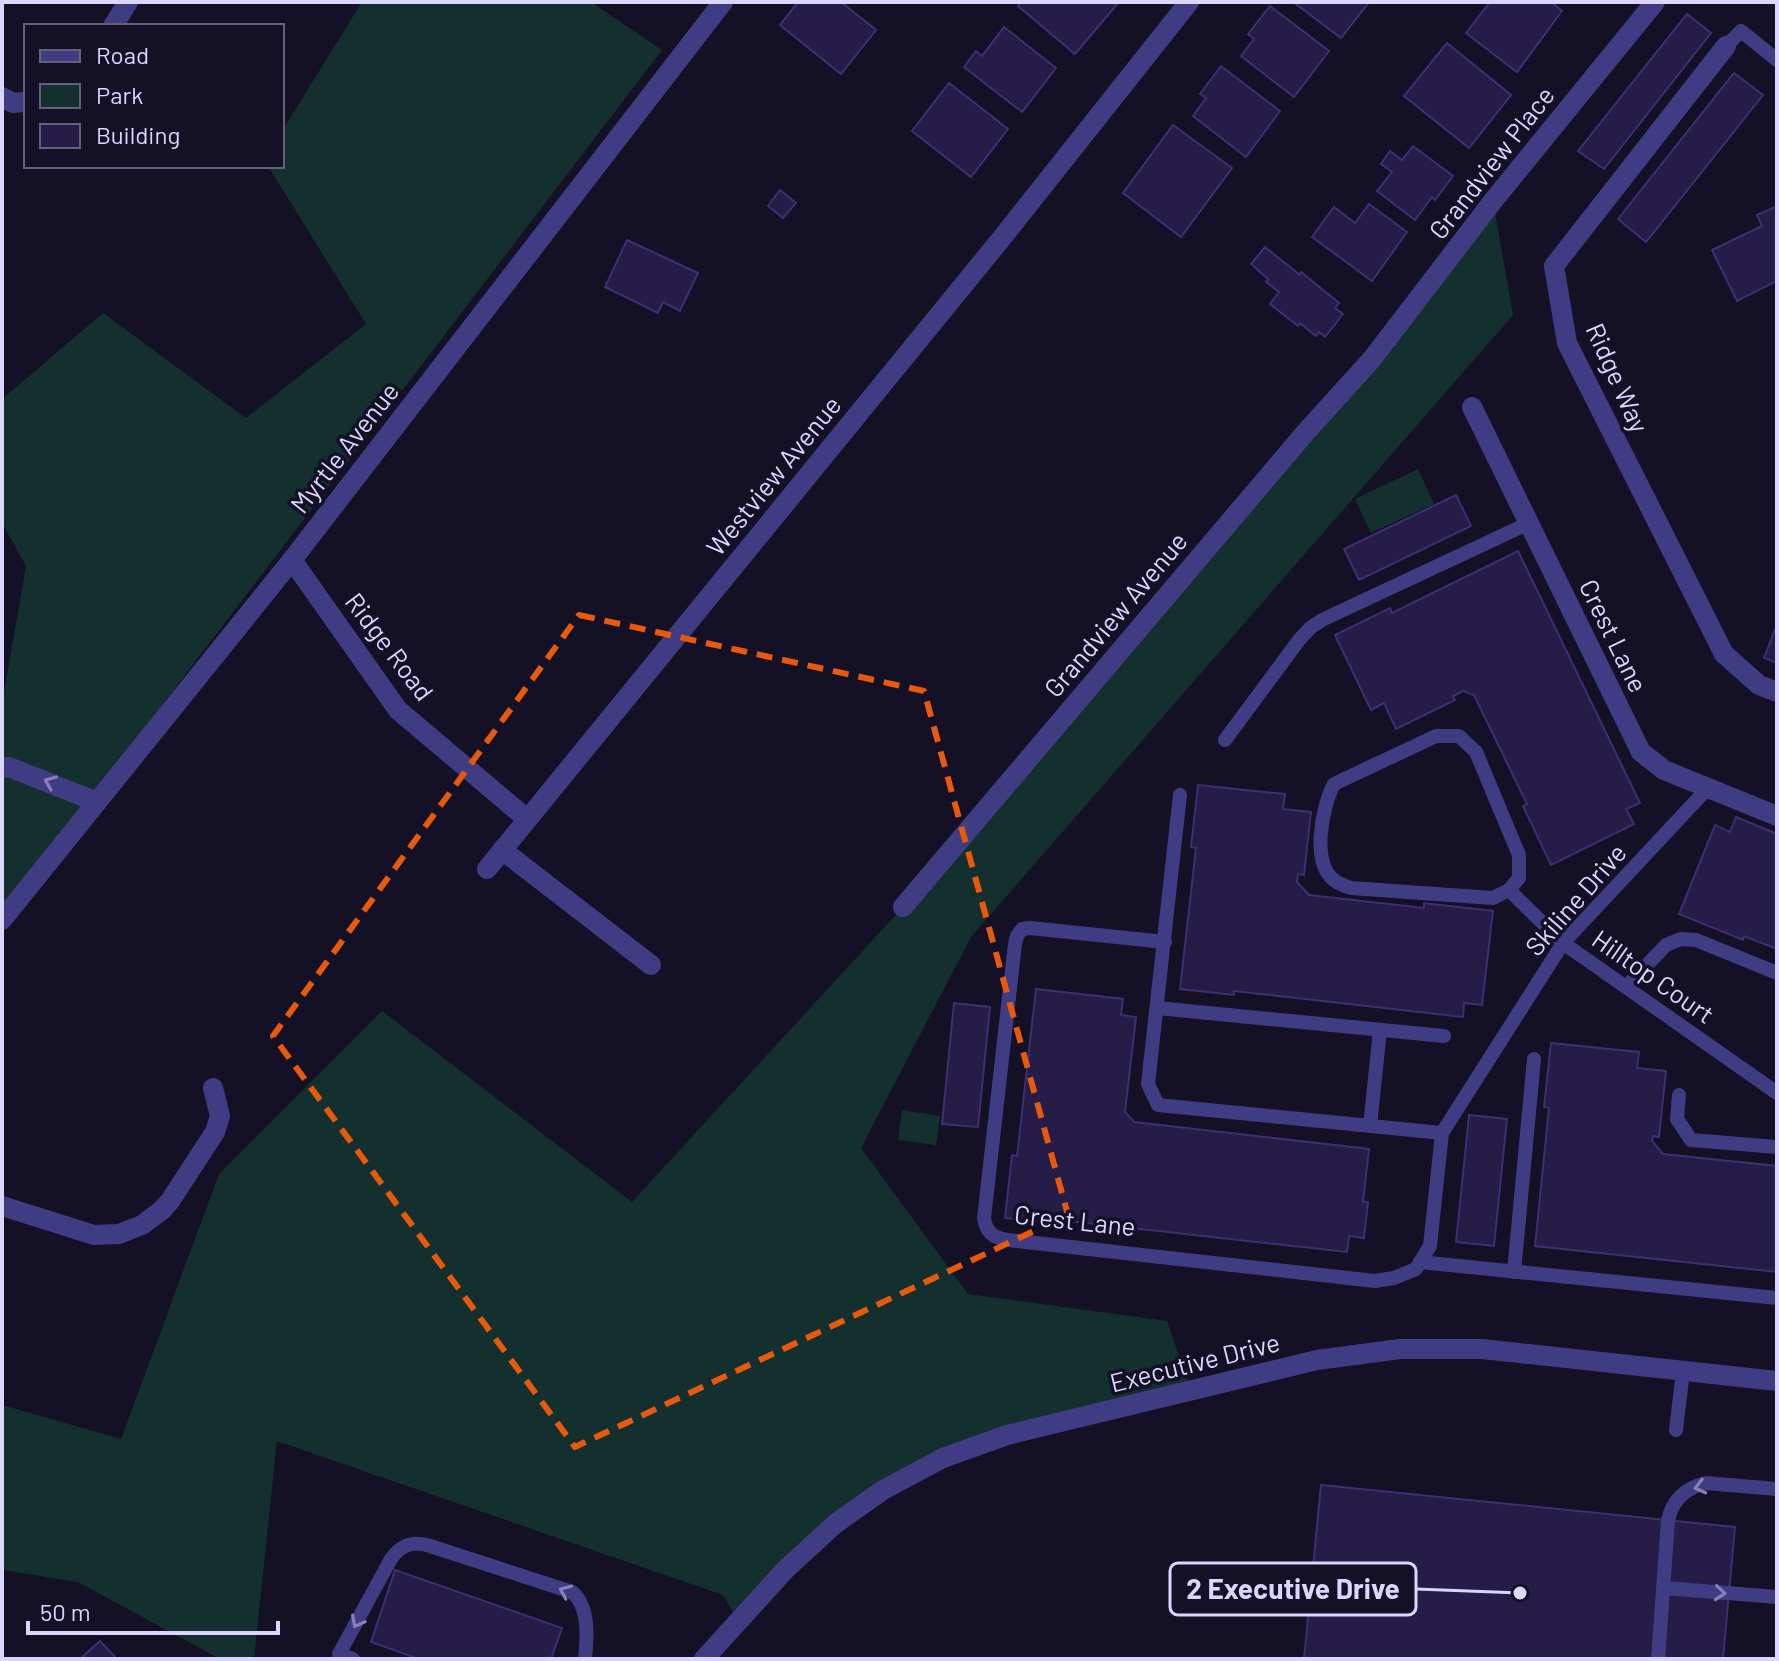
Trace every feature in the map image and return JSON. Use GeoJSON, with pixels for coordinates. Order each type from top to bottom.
{"type":"FeatureCollection","features":[{"type":"Feature","properties":{"kind":"street"},"geometry":{"type":"LineString","coordinates":[[114,24],[128,2]]}},
{"type":"Feature","properties":{"kind":"street","name":"Myrtle Avenue"},"geometry":{"type":"LineString","coordinates":[[2,920],[292,560],[723,2]]}},
{"type":"Feature","properties":{"kind":"street","name":"Westview Avenue"},"geometry":{"type":"LineString","coordinates":[[487,869],[1001,239],[1189,2]]}},
{"type":"Feature","properties":{"kind":"street","name":"Grandview Place"},"geometry":{"type":"LineString","coordinates":[[1372,359],[1493,201],[1655,2]]}},
{"type":"Feature","properties":{"kind":"street","name":"Ridge Way"},"geometry":{"type":"LineString","coordinates":[[1726,46],[1554,266],[1567,343],[1724,654],[1759,685],[1777,692]]}},
{"type":"Feature","properties":{"kind":"street"},"geometry":{"type":"LineString","coordinates":[[2,97],[13,103],[24,102]]}},
{"type":"Feature","properties":{"kind":"street","name":"Grandview Avenue"},"geometry":{"type":"LineString","coordinates":[[903,907],[1305,433],[1372,359]]}},
{"type":"Feature","properties":{"kind":"street","name":"Crest Lane"},"geometry":{"type":"LineString","coordinates":[[1472,407],[1641,752],[1664,770],[1777,816]]}},
{"type":"Feature","properties":{"kind":"street","name":"Ridge Road"},"geometry":{"type":"LineString","coordinates":[[292,560],[398,710],[527,819]]}},
{"type":"Feature","properties":{"kind":"street"},"geometry":{"type":"LineString","coordinates":[[2,768],[9,767],[97,802]]}},
{"type":"Feature","properties":{"kind":"street"},"geometry":{"type":"LineString","coordinates":[[502,850],[651,965]]}},
{"type":"Feature","properties":{"kind":"street"},"geometry":{"type":"LineString","coordinates":[[2,1206],[94,1235],[119,1234],[142,1225],[170,1201],[215,1132],[220,1116],[213,1088]]}},
{"type":"Feature","properties":{"kind":"street","name":"Executive Drive"},"geometry":{"type":"LineString","coordinates":[[704,1659],[785,1570],[835,1524],[883,1490],[943,1458],[1007,1435],[1317,1360],[1400,1349],[1482,1349],[1777,1381]]}},
{"type":"Feature","properties":{"kind":"lane"},"geometry":{"type":"LineString","coordinates":[[1726,46],[1741,31],[1777,60]]}},
{"type":"Feature","properties":{"kind":"lane"},"geometry":{"type":"LineString","coordinates":[[1225,740],[1310,628],[1529,523]]}},
{"type":"Feature","properties":{"kind":"lane"},"geometry":{"type":"LineString","coordinates":[[1436,736],[1459,736],[1476,752],[1519,855],[1519,878],[1509,890],[1493,898],[1351,888],[1333,880],[1322,862],[1321,824],[1327,797],[1334,784],[1436,736]]}},
{"type":"Feature","properties":{"kind":"lane","name":"Skiline Drive"},"geometry":{"type":"LineString","coordinates":[[1442,1133],[1563,943],[1707,789]]}},
{"type":"Feature","properties":{"kind":"lane"},"geometry":{"type":"LineString","coordinates":[[1180,795],[1148,1084],[1158,1105],[1442,1133],[1430,1246],[1420,1262],[1777,1298]]}},
{"type":"Feature","properties":{"kind":"lane","name":"Hilltop Court"},"geometry":{"type":"LineString","coordinates":[[1509,890],[1563,943],[1777,1093]]}},
{"type":"Feature","properties":{"kind":"lane","name":"Crest Lane"},"geometry":{"type":"LineString","coordinates":[[1165,942],[1030,928],[1022,929],[1017,936],[984,1218],[990,1234],[1008,1240],[1375,1281],[1394,1278],[1416,1269],[1420,1262]]}},
{"type":"Feature","properties":{"kind":"lane"},"geometry":{"type":"LineString","coordinates":[[1626,987],[1666,945],[1681,939],[1696,940],[1777,973]]}},
{"type":"Feature","properties":{"kind":"lane"},"geometry":{"type":"LineString","coordinates":[[1157,1008],[1444,1036]]}},
{"type":"Feature","properties":{"kind":"lane"},"geometry":{"type":"LineString","coordinates":[[1370,1126],[1380,1030]]}},
{"type":"Feature","properties":{"kind":"lane"},"geometry":{"type":"LineString","coordinates":[[1514,1272],[1534,1059]]}},
{"type":"Feature","properties":{"kind":"lane"},"geometry":{"type":"LineString","coordinates":[[1679,1095],[1677,1119],[1691,1140],[1777,1147]]}},
{"type":"Feature","properties":{"kind":"lane"},"geometry":{"type":"LineString","coordinates":[[1676,1430],[1683,1371]]}},
{"type":"Feature","properties":{"kind":"lane"},"geometry":{"type":"LineString","coordinates":[[1658,1659],[1673,1503],[1695,1486],[1706,1483],[1777,1489]]}},
{"type":"Feature","properties":{"kind":"lane"},"geometry":{"type":"LineString","coordinates":[[353,1659],[339,1654],[391,1559],[400,1549],[412,1543],[427,1545],[572,1592],[578,1597],[584,1611],[585,1659]]}},
{"type":"Feature","properties":{"kind":"lane"},"geometry":{"type":"LineString","coordinates":[[1664,1588],[1777,1597]]}},
{"type":"Feature","properties":{"kind":"highlighted area"},"geometry":{"type":"Polygon","coordinates":[[[579,615],[924,691],[1068,1215],[575,1447],[273,1036],[579,615]]]}},
{"type":"Feature","properties":{"kind":"green space"},"geometry":{"type":"Polygon","coordinates":[[[362,2],[591,2],[662,50],[2,915],[2,704],[26,566],[2,523],[2,399],[103,313],[246,418],[366,324],[269,168],[284,168],[284,128],[362,2]]]}},
{"type":"Feature","properties":{"kind":"green space"},"geometry":{"type":"Polygon","coordinates":[[[1493,201],[1513,315],[971,937],[861,1148],[968,1294],[1167,1321],[1191,1391],[1007,1435],[883,1490],[738,1621],[723,1595],[277,1441],[254,1659],[220,1659],[78,1582],[2,1570],[2,1405],[121,1439],[219,1174],[382,1011],[632,1202],[903,907],[1493,201]]]}},
{"type":"Feature","properties":{"kind":"green space"},"geometry":{"type":"Polygon","coordinates":[[[1418,469],[1434,504],[1371,533],[1355,499],[1418,469]]]}},
{"type":"Feature","properties":{"kind":"green space"},"geometry":{"type":"Polygon","coordinates":[[[902,1110],[940,1116],[936,1145],[898,1140],[902,1110]]]}},
{"type":"Feature","properties":{"kind":"building"},"geometry":{"type":"Polygon","coordinates":[[[798,2],[841,2],[876,30],[841,74],[780,25],[798,2]]]}},
{"type":"Feature","properties":{"kind":"building"},"geometry":{"type":"Polygon","coordinates":[[[1021,2],[1119,2],[1075,54],[1018,6],[1021,2]]]}},
{"type":"Feature","properties":{"kind":"building"},"geometry":{"type":"Polygon","coordinates":[[[1293,2],[1369,2],[1341,38],[1293,2]]]}},
{"type":"Feature","properties":{"kind":"building"},"geometry":{"type":"Polygon","coordinates":[[[1490,2],[1551,2],[1562,11],[1517,72],[1466,33],[1490,2]]]}},
{"type":"Feature","properties":{"kind":"building"},"geometry":{"type":"Polygon","coordinates":[[[1270,6],[1329,51],[1294,97],[1241,56],[1254,39],[1248,34],[1270,6]]]}},
{"type":"Feature","properties":{"kind":"building"},"geometry":{"type":"Polygon","coordinates":[[[1687,14],[1711,33],[1604,169],[1578,151],[1687,14]]]}},
{"type":"Feature","properties":{"kind":"building"},"geometry":{"type":"Polygon","coordinates":[[[1004,27],[1056,68],[1022,112],[964,67],[976,51],[982,56],[1004,27]]]}},
{"type":"Feature","properties":{"kind":"building"},"geometry":{"type":"Polygon","coordinates":[[[1447,43],[1511,95],[1469,148],[1404,96],[1447,43]]]}},
{"type":"Feature","properties":{"kind":"building"},"geometry":{"type":"Polygon","coordinates":[[[1221,66],[1280,111],[1246,157],[1193,116],[1206,98],[1200,94],[1221,66]]]}},
{"type":"Feature","properties":{"kind":"building"},"geometry":{"type":"Polygon","coordinates":[[[1734,73],[1763,95],[1646,242],[1618,219],[1734,73]]]}},
{"type":"Feature","properties":{"kind":"building"},"geometry":{"type":"Polygon","coordinates":[[[949,83],[1008,129],[971,177],[912,131],[949,83]]]}},
{"type":"Feature","properties":{"kind":"building"},"geometry":{"type":"Polygon","coordinates":[[[1173,125],[1232,168],[1181,237],[1123,193],[1173,125]]]}},
{"type":"Feature","properties":{"kind":"building"},"geometry":{"type":"Polygon","coordinates":[[[1413,146],[1453,176],[1415,220],[1377,191],[1392,172],[1381,164],[1390,151],[1402,160],[1413,146]]]}},
{"type":"Feature","properties":{"kind":"building"},"geometry":{"type":"Polygon","coordinates":[[[780,190],[796,203],[783,218],[768,206],[780,190]]]}},
{"type":"Feature","properties":{"kind":"building"},"geometry":{"type":"Polygon","coordinates":[[[1369,204],[1407,232],[1372,281],[1312,237],[1334,207],[1355,223],[1369,204]]]}},
{"type":"Feature","properties":{"kind":"building"},"geometry":{"type":"Polygon","coordinates":[[[1777,206],[1777,281],[1737,301],[1712,250],[1762,226],[1757,215],[1777,206]]]}},
{"type":"Feature","properties":{"kind":"building"},"geometry":{"type":"Polygon","coordinates":[[[627,240],[698,273],[680,311],[663,302],[658,313],[605,287],[627,240]]]}},
{"type":"Feature","properties":{"kind":"building"},"geometry":{"type":"Polygon","coordinates":[[[1265,247],[1339,303],[1335,308],[1343,314],[1325,337],[1319,332],[1316,336],[1300,323],[1298,326],[1270,304],[1279,292],[1251,264],[1265,247]]]}},
{"type":"Feature","properties":{"kind":"building"},"geometry":{"type":"Polygon","coordinates":[[[1456,495],[1471,526],[1359,580],[1344,549],[1456,495]]]}},
{"type":"Feature","properties":{"kind":"building"},"geometry":{"type":"Polygon","coordinates":[[[1518,551],[1640,803],[1626,809],[1634,824],[1551,865],[1523,806],[1527,804],[1474,695],[1463,691],[1453,696],[1455,700],[1396,729],[1384,703],[1371,710],[1335,635],[1390,608],[1392,613],[1518,551]]]}},
{"type":"Feature","properties":{"kind":"building"},"geometry":{"type":"Polygon","coordinates":[[[1777,631],[1777,663],[1764,658],[1777,631]]]}},
{"type":"Feature","properties":{"kind":"building"},"geometry":{"type":"Polygon","coordinates":[[[1198,785],[1285,794],[1283,809],[1311,812],[1304,875],[1298,874],[1297,882],[1309,895],[1424,908],[1424,903],[1493,911],[1482,1005],[1464,1003],[1463,1017],[1234,991],[1234,995],[1180,989],[1196,848],[1191,847],[1198,785]]]}},
{"type":"Feature","properties":{"kind":"building"},"geometry":{"type":"Polygon","coordinates":[[[1736,817],[1777,834],[1777,949],[1744,936],[1743,940],[1679,914],[1715,825],[1730,832],[1736,817]]]}},
{"type":"Feature","properties":{"kind":"building"},"geometry":{"type":"Polygon","coordinates":[[[1036,989],[1123,999],[1121,1015],[1136,1017],[1125,1112],[1134,1122],[1369,1149],[1363,1202],[1368,1202],[1364,1238],[1349,1236],[1347,1252],[1060,1220],[1059,1224],[1005,1218],[1012,1155],[1017,1156],[1036,989]]]}},
{"type":"Feature","properties":{"kind":"building"},"geometry":{"type":"Polygon","coordinates":[[[954,1003],[990,1007],[978,1127],[942,1124],[954,1003]]]}},
{"type":"Feature","properties":{"kind":"building"},"geometry":{"type":"Polygon","coordinates":[[[1551,1043],[1639,1052],[1637,1068],[1666,1071],[1659,1137],[1653,1136],[1652,1141],[1663,1154],[1777,1166],[1777,1272],[1535,1246],[1549,1108],[1544,1107],[1551,1043]]]}},
{"type":"Feature","properties":{"kind":"building"},"geometry":{"type":"Polygon","coordinates":[[[1469,1115],[1507,1119],[1494,1246],[1456,1242],[1469,1115]]]}},
{"type":"Feature","properties":{"kind":"building"},"geometry":{"type":"Polygon","coordinates":[[[1321,1485],[1735,1527],[1723,1659],[1304,1659],[1321,1485]]]}},
{"type":"Feature","properties":{"kind":"building"},"geometry":{"type":"Polygon","coordinates":[[[395,1570],[562,1628],[551,1659],[419,1659],[371,1642],[395,1570]]]}},
{"type":"Feature","properties":{"kind":"building"},"geometry":{"type":"Polygon","coordinates":[[[100,1641],[117,1659],[80,1659],[100,1641]]]}},
{"type":"Feature","properties":{"kind":"place","name":"2 Executive Drive"},"geometry":{"type":"Point","coordinates":[1520,1593]}}]}
